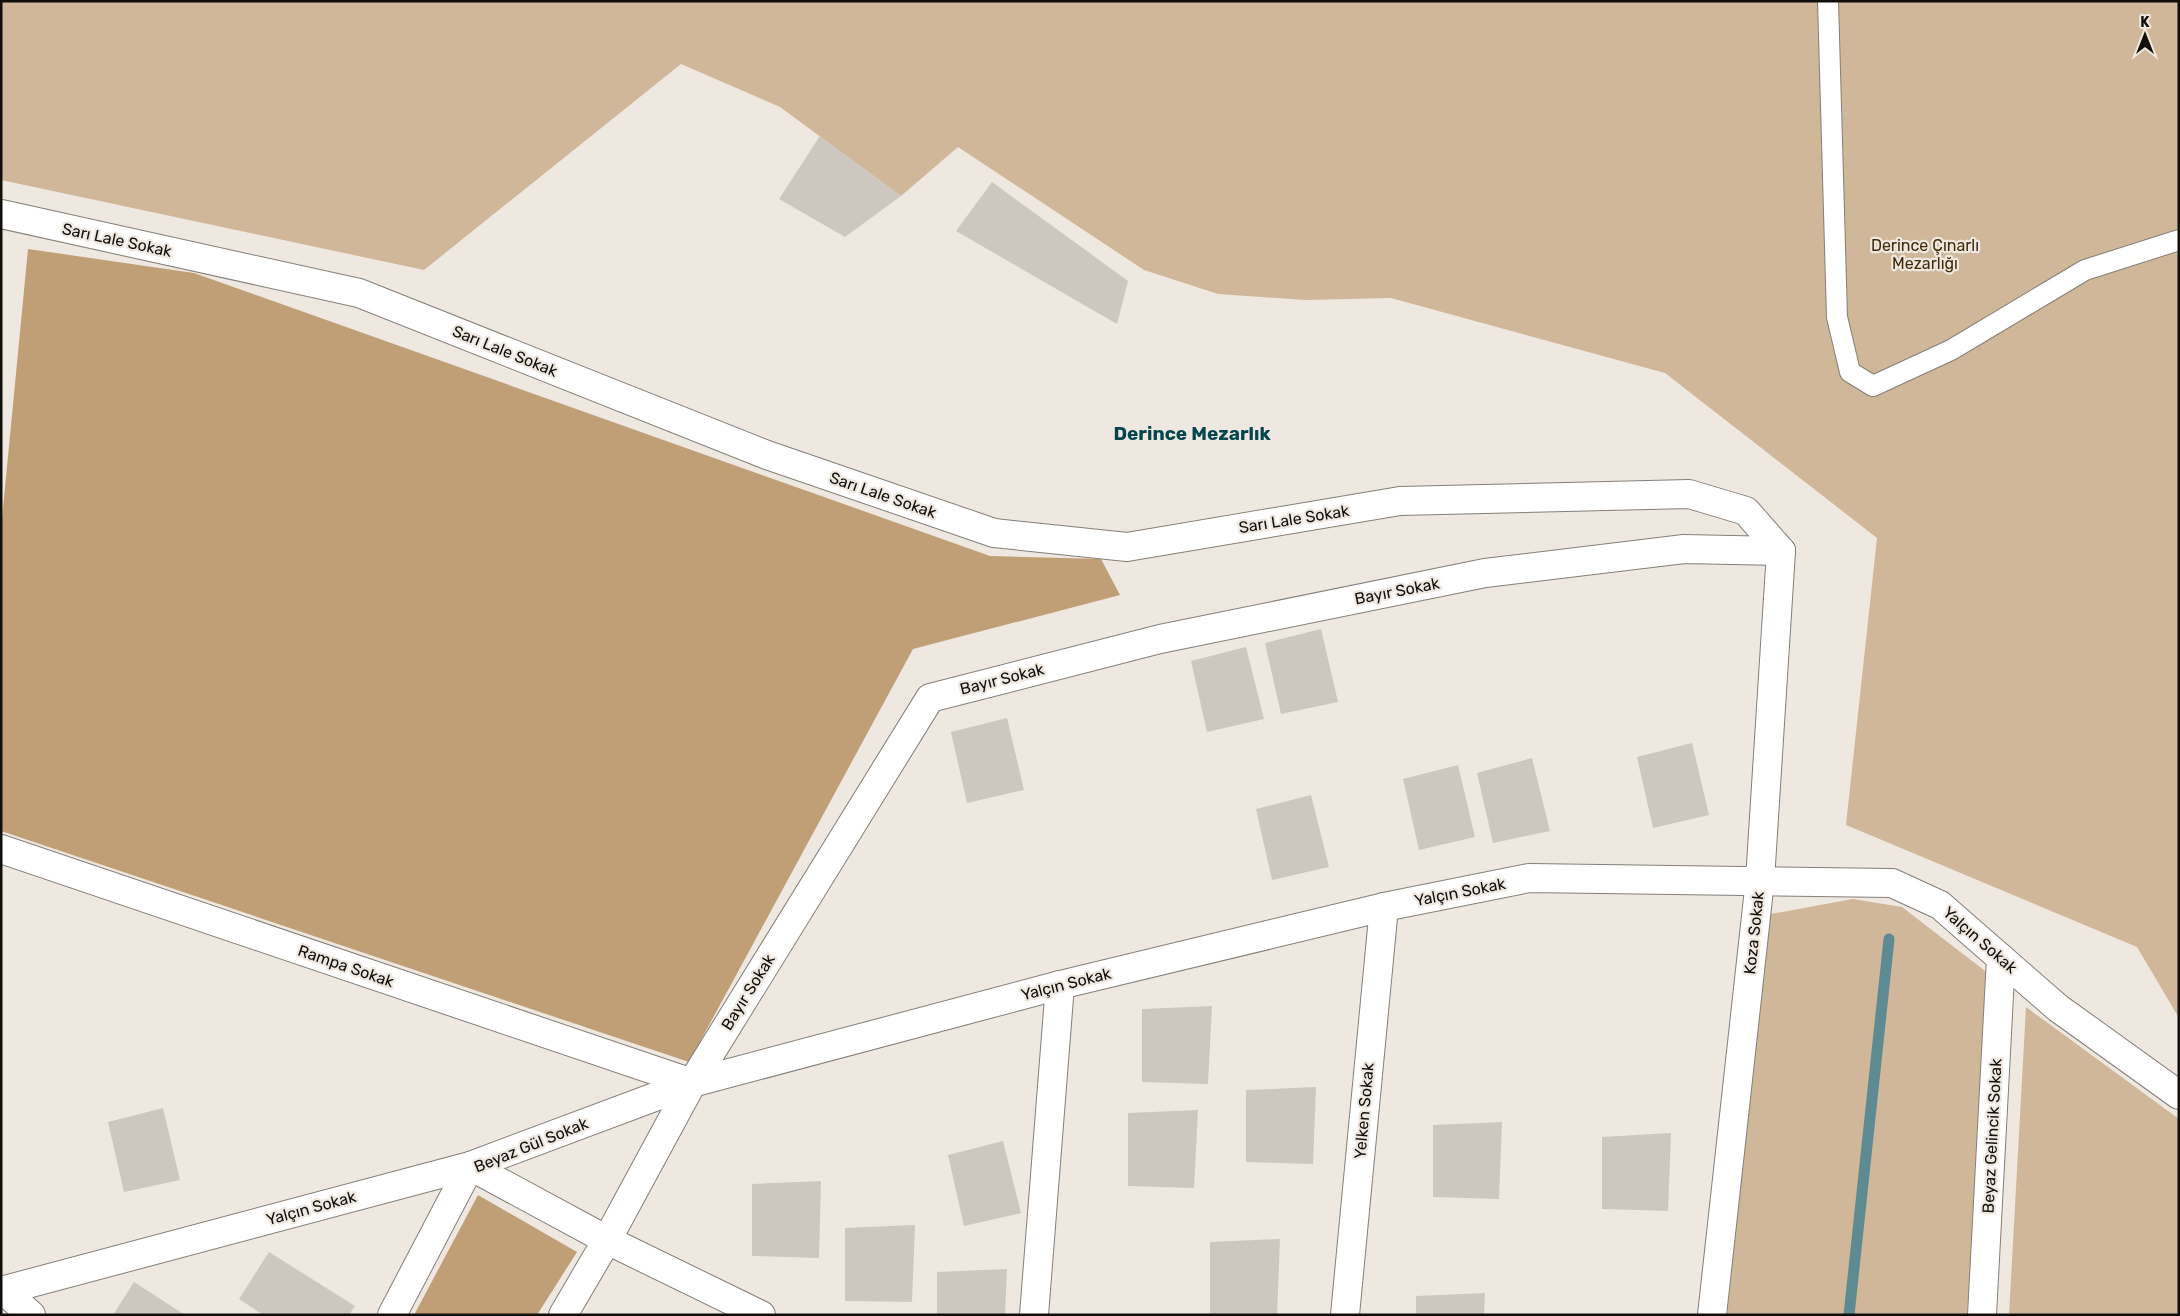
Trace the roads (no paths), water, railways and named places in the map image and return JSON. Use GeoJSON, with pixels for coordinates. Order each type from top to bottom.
{"type":"FeatureCollection","features":[{"type":"Feature","properties":{"kind":"street","name":"Sarı Lale Sokak"},"geometry":{"type":"LineString","coordinates":[[1,214],[359,293],[767,455],[994,533],[1127,547],[1400,501],[1689,494],[1746,511],[1781,551]]}},
{"type":"Feature","properties":{"kind":"street","name":"Bayır Sokak"},"geometry":{"type":"LineString","coordinates":[[563,1315],[607,1240],[692,1083],[930,698],[1160,638],[1485,573],[1684,549],[1781,551]]}},
{"type":"Feature","properties":{"kind":"street","name":"Koza Sokak"},"geometry":{"type":"LineString","coordinates":[[1712,1315],[1760,880],[1781,551]]}},
{"type":"Feature","properties":{"kind":"street","name":"Rampa Sokak"},"geometry":{"type":"LineString","coordinates":[[1,849],[692,1083]]}},
{"type":"Feature","properties":{"kind":"street","name":"Yalçın Sokak"},"geometry":{"type":"LineString","coordinates":[[692,1083],[1060,985],[1384,907],[1529,878],[1892,883],[1940,905],[2058,1008],[2179,1095]]}},
{"type":"Feature","properties":{"kind":"street","name":"Yelken Sokak"},"geometry":{"type":"LineString","coordinates":[[1345,1315],[1384,907]]}},
{"type":"Feature","properties":{"kind":"street","name":"Beyaz Gelincik Sokak"},"geometry":{"type":"LineString","coordinates":[[1982,1315],[2001,958]]}},
{"type":"Feature","properties":{"kind":"street"},"geometry":{"type":"LineString","coordinates":[[1034,1315],[1060,985]]}},
{"type":"Feature","properties":{"kind":"street","name":"Beyaz Gül Sokak"},"geometry":{"type":"LineString","coordinates":[[392,1315],[470,1166],[692,1083]]}},
{"type":"Feature","properties":{"kind":"street","name":"Yalçın Sokak"},"geometry":{"type":"LineString","coordinates":[[2,1291],[470,1166]]}},
{"type":"Feature","properties":{"kind":"street"},"geometry":{"type":"LineString","coordinates":[[470,1166],[607,1240],[761,1315]]}},
{"type":"Feature","properties":{"kind":"street"},"geometry":{"type":"LineString","coordinates":[[2,1291],[31,1315]]}},
{"type":"Feature","properties":{"kind":"lane"},"geometry":{"type":"LineString","coordinates":[[1828,1],[1837,317],[1850,372],[1873,386],[1951,350],[2085,270],[2179,240]]}},
{"type":"Feature","properties":{"kind":"waterway"},"geometry":{"type":"LineString","coordinates":[[1849,1315],[1889,939]]}},
{"type":"Feature","properties":{"kind":"district","name":"Derince Mezarlık"},"geometry":{"type":"Point","coordinates":[1192,433]}},
{"type":"Feature","properties":{"kind":"park label","name":"Derince Çınarlı Mezarlığı"},"geometry":{"type":"Point","coordinates":[1925,254]}}]}
